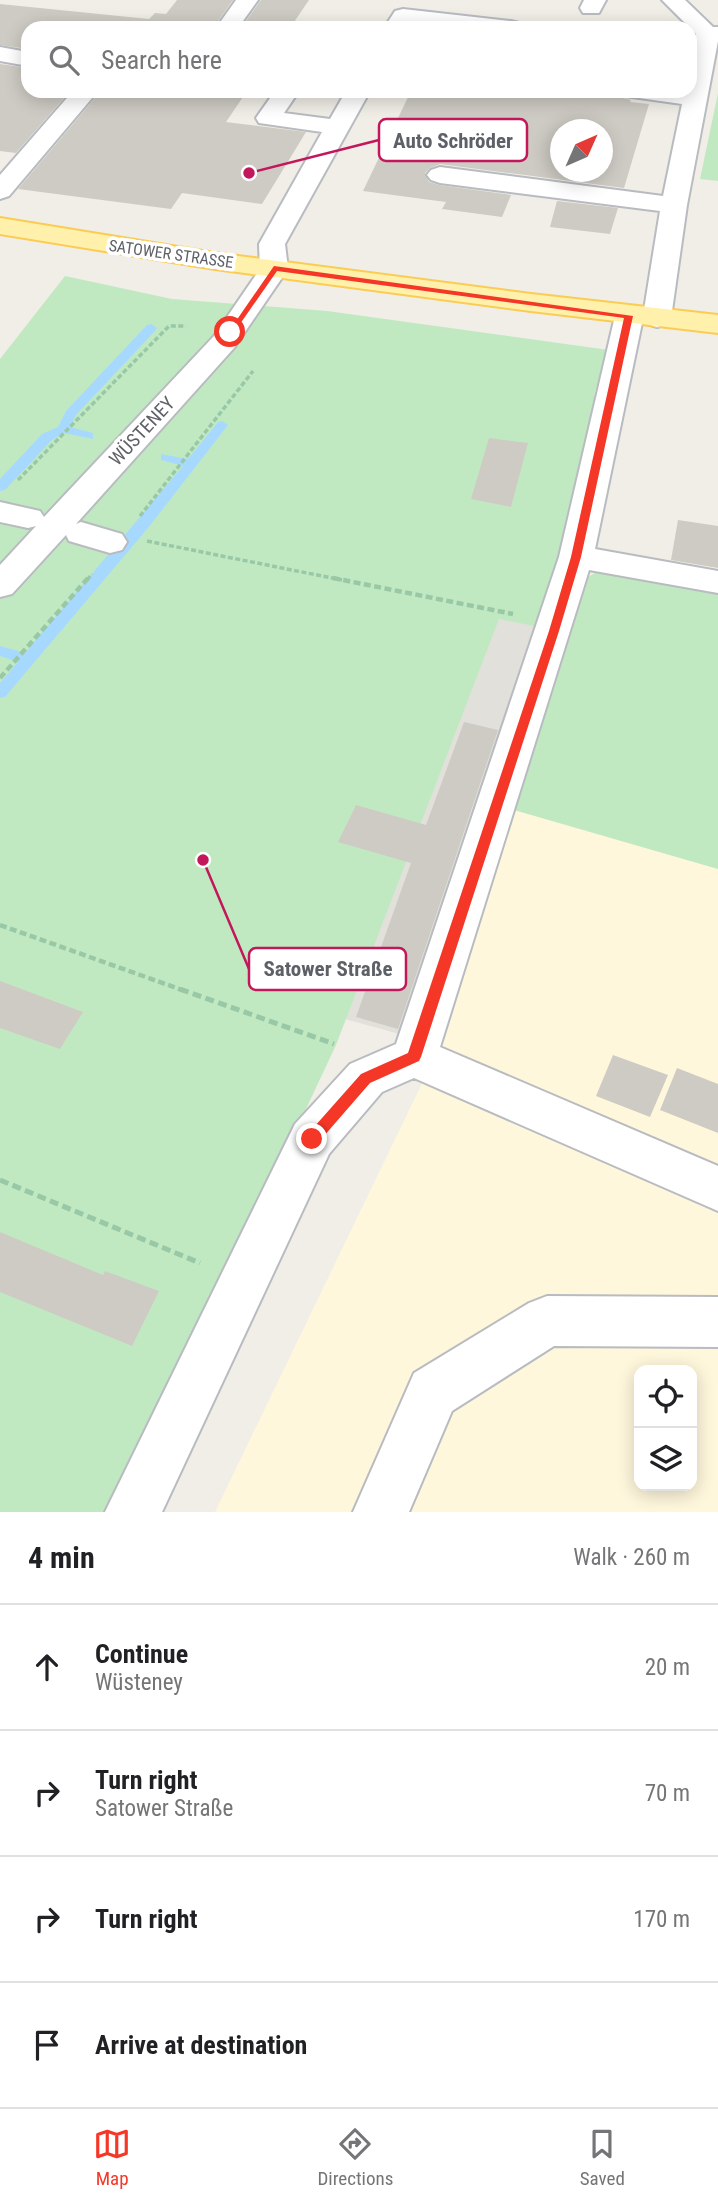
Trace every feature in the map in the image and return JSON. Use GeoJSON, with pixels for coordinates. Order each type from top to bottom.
{"type":"FeatureCollection","features":[{"type":"Feature","properties":{"kind":"main road","name":"SATOWER STRASSE"},"geometry":{"type":"LineString","coordinates":[[0,226],[65,239],[274,269],[643,317],[718,324]]}},
{"type":"Feature","properties":{"kind":"street"},"geometry":{"type":"LineString","coordinates":[[232,21],[247,0]]}},
{"type":"Feature","properties":{"kind":"street"},"geometry":{"type":"LineString","coordinates":[[673,0],[689,21]]}},
{"type":"Feature","properties":{"kind":"street"},"geometry":{"type":"LineString","coordinates":[[400,21],[403,16],[448,21]]}},
{"type":"Feature","properties":{"kind":"street"},"geometry":{"type":"LineString","coordinates":[[697,87],[705,41]]}},
{"type":"Feature","properties":{"kind":"street"},"geometry":{"type":"LineString","coordinates":[[0,54],[21,58]]}},
{"type":"Feature","properties":{"kind":"street"},"geometry":{"type":"LineString","coordinates":[[0,191],[80,98]]}},
{"type":"Feature","properties":{"kind":"street"},"geometry":{"type":"LineString","coordinates":[[282,98],[268,118],[336,127]]}},
{"type":"Feature","properties":{"kind":"street"},"geometry":{"type":"LineString","coordinates":[[274,269],[272,244],[354,98]]}},
{"type":"Feature","properties":{"kind":"street"},"geometry":{"type":"LineString","coordinates":[[414,1057],[576,557],[674,205],[695,99],[687,98]]}},
{"type":"Feature","properties":{"kind":"street"},"geometry":{"type":"LineString","coordinates":[[440,175],[674,205]]}},
{"type":"Feature","properties":{"kind":"street","name":"WÜSTENEY"},"geometry":{"type":"LineString","coordinates":[[0,586],[230,332],[274,269]]}},
{"type":"Feature","properties":{"kind":"street"},"geometry":{"type":"LineString","coordinates":[[576,557],[718,582]]}},
{"type":"Feature","properties":{"kind":"street"},"geometry":{"type":"LineString","coordinates":[[133,1512],[242,1280],[312,1139],[366,1078],[414,1057],[718,1189]]}},
{"type":"Feature","properties":{"kind":"street"},"geometry":{"type":"LineString","coordinates":[[381,1512],[433,1392],[547,1321],[718,1322]]}},
{"type":"Feature","properties":{"kind":"path"},"geometry":{"type":"LineString","coordinates":[[12,506],[66,433],[169,326],[202,327],[230,332]]}},
{"type":"Feature","properties":{"kind":"path"},"geometry":{"type":"LineString","coordinates":[[181,464],[254,370]]}},
{"type":"Feature","properties":{"kind":"path"},"geometry":{"type":"LineString","coordinates":[[145,540],[514,614]]}},
{"type":"Feature","properties":{"kind":"path"},"geometry":{"type":"LineString","coordinates":[[0,678],[21,654]]}},
{"type":"Feature","properties":{"kind":"path"},"geometry":{"type":"LineString","coordinates":[[0,925],[336,1045]]}},
{"type":"Feature","properties":{"kind":"path"},"geometry":{"type":"LineString","coordinates":[[0,1180],[242,1280]]}},
{"type":"Feature","properties":{"kind":"shaded area"},"geometry":{"type":"Polygon","coordinates":[[[499,618],[543,628],[403,1035],[345,1019],[499,618]]]}},
{"type":"Feature","properties":{"kind":"shaded area"},"geometry":{"type":"Polygon","coordinates":[[[507,808],[718,869],[718,1512],[215,1512],[442,1042],[507,808]]]}},
{"type":"Feature","properties":{"kind":"green space"},"geometry":{"type":"Polygon","coordinates":[[[718,93],[718,181],[700,179],[718,93]]]}},
{"type":"Feature","properties":{"kind":"green space"},"geometry":{"type":"Polygon","coordinates":[[[65,276],[172,299],[327,311],[609,350],[595,391],[591,436],[543,628],[499,619],[336,1045],[229,1273],[110,1512],[0,1512],[0,359],[65,276]]]}},
{"type":"Feature","properties":{"kind":"green space"},"geometry":{"type":"Polygon","coordinates":[[[597,572],[718,593],[718,869],[507,808],[584,579],[597,572]]]}},
{"type":"Feature","properties":{"kind":"building"},"geometry":{"type":"Polygon","coordinates":[[[177,0],[233,0],[218,21],[21,21],[21,48],[0,45],[0,4],[149,19],[155,13],[166,14],[177,0]]]}},
{"type":"Feature","properties":{"kind":"building"},"geometry":{"type":"Polygon","coordinates":[[[261,0],[309,0],[295,21],[246,21],[261,0]]]}},
{"type":"Feature","properties":{"kind":"building"},"geometry":{"type":"Polygon","coordinates":[[[0,64],[21,67],[21,98],[64,98],[16,153],[0,151],[0,64]]]}},
{"type":"Feature","properties":{"kind":"building"},"geometry":{"type":"Polygon","coordinates":[[[95,98],[242,98],[226,122],[306,132],[262,204],[182,193],[171,209],[18,189],[95,98]]]}},
{"type":"Feature","properties":{"kind":"building"},"geometry":{"type":"Polygon","coordinates":[[[408,98],[623,98],[631,100],[630,102],[649,104],[624,188],[578,182],[613,182],[613,119],[550,119],[550,178],[440,164],[425,173],[429,182],[511,195],[502,217],[442,209],[446,202],[363,191],[408,98]]]}},
{"type":"Feature","properties":{"kind":"building"},"geometry":{"type":"Polygon","coordinates":[[[557,201],[618,208],[610,234],[550,227],[557,201]]]}},
{"type":"Feature","properties":{"kind":"building"},"geometry":{"type":"Polygon","coordinates":[[[489,438],[528,443],[511,507],[471,499],[489,438]]]}},
{"type":"Feature","properties":{"kind":"building"},"geometry":{"type":"Polygon","coordinates":[[[678,520],[718,526],[718,568],[671,560],[678,520]]]}},
{"type":"Feature","properties":{"kind":"building"},"geometry":{"type":"Polygon","coordinates":[[[464,722],[498,730],[398,1029],[356,1017],[411,863],[338,842],[356,805],[426,825],[464,722]]]}},
{"type":"Feature","properties":{"kind":"building"},"geometry":{"type":"Polygon","coordinates":[[[0,981],[83,1012],[60,1049],[0,1028],[0,981]]]}},
{"type":"Feature","properties":{"kind":"building"},"geometry":{"type":"Polygon","coordinates":[[[613,1055],[668,1075],[650,1117],[596,1096],[613,1055]]]}},
{"type":"Feature","properties":{"kind":"building"},"geometry":{"type":"Polygon","coordinates":[[[677,1068],[718,1084],[718,1133],[660,1110],[677,1068]]]}},
{"type":"Feature","properties":{"kind":"building"},"geometry":{"type":"Polygon","coordinates":[[[0,1232],[103,1275],[105,1271],[159,1291],[132,1346],[0,1292],[0,1232]]]}},
{"type":"Feature","properties":{"kind":"waterway"},"geometry":{"type":"LineString","coordinates":[[63,429],[70,414],[151,328]]}},
{"type":"Feature","properties":{"kind":"waterway"},"geometry":{"type":"LineString","coordinates":[[0,693],[143,525],[222,425]]}},
{"type":"Feature","properties":{"kind":"waterway"},"geometry":{"type":"LineString","coordinates":[[0,487],[47,437],[63,429]]}},
{"type":"Feature","properties":{"kind":"waterway"},"geometry":{"type":"LineString","coordinates":[[63,429],[88,436]]}},
{"type":"Feature","properties":{"kind":"waterway"},"geometry":{"type":"LineString","coordinates":[[166,457],[191,464]]}},
{"type":"Feature","properties":{"kind":"waterway"},"geometry":{"type":"LineString","coordinates":[[0,651],[27,659]]}},
{"type":"Feature","properties":{"kind":"place","name":"Auto Schröder"},"geometry":{"type":"Point","coordinates":[249,173]}},
{"type":"Feature","properties":{"kind":"place","name":"Satower Straße"},"geometry":{"type":"Point","coordinates":[203,860]}},
{"type":"Feature","properties":{"kind":"route"},"geometry":{"type":"LineString","coordinates":[[230,332],[274,269],[629,316],[576,557],[414,1057],[366,1078],[312,1139]]}}]}
